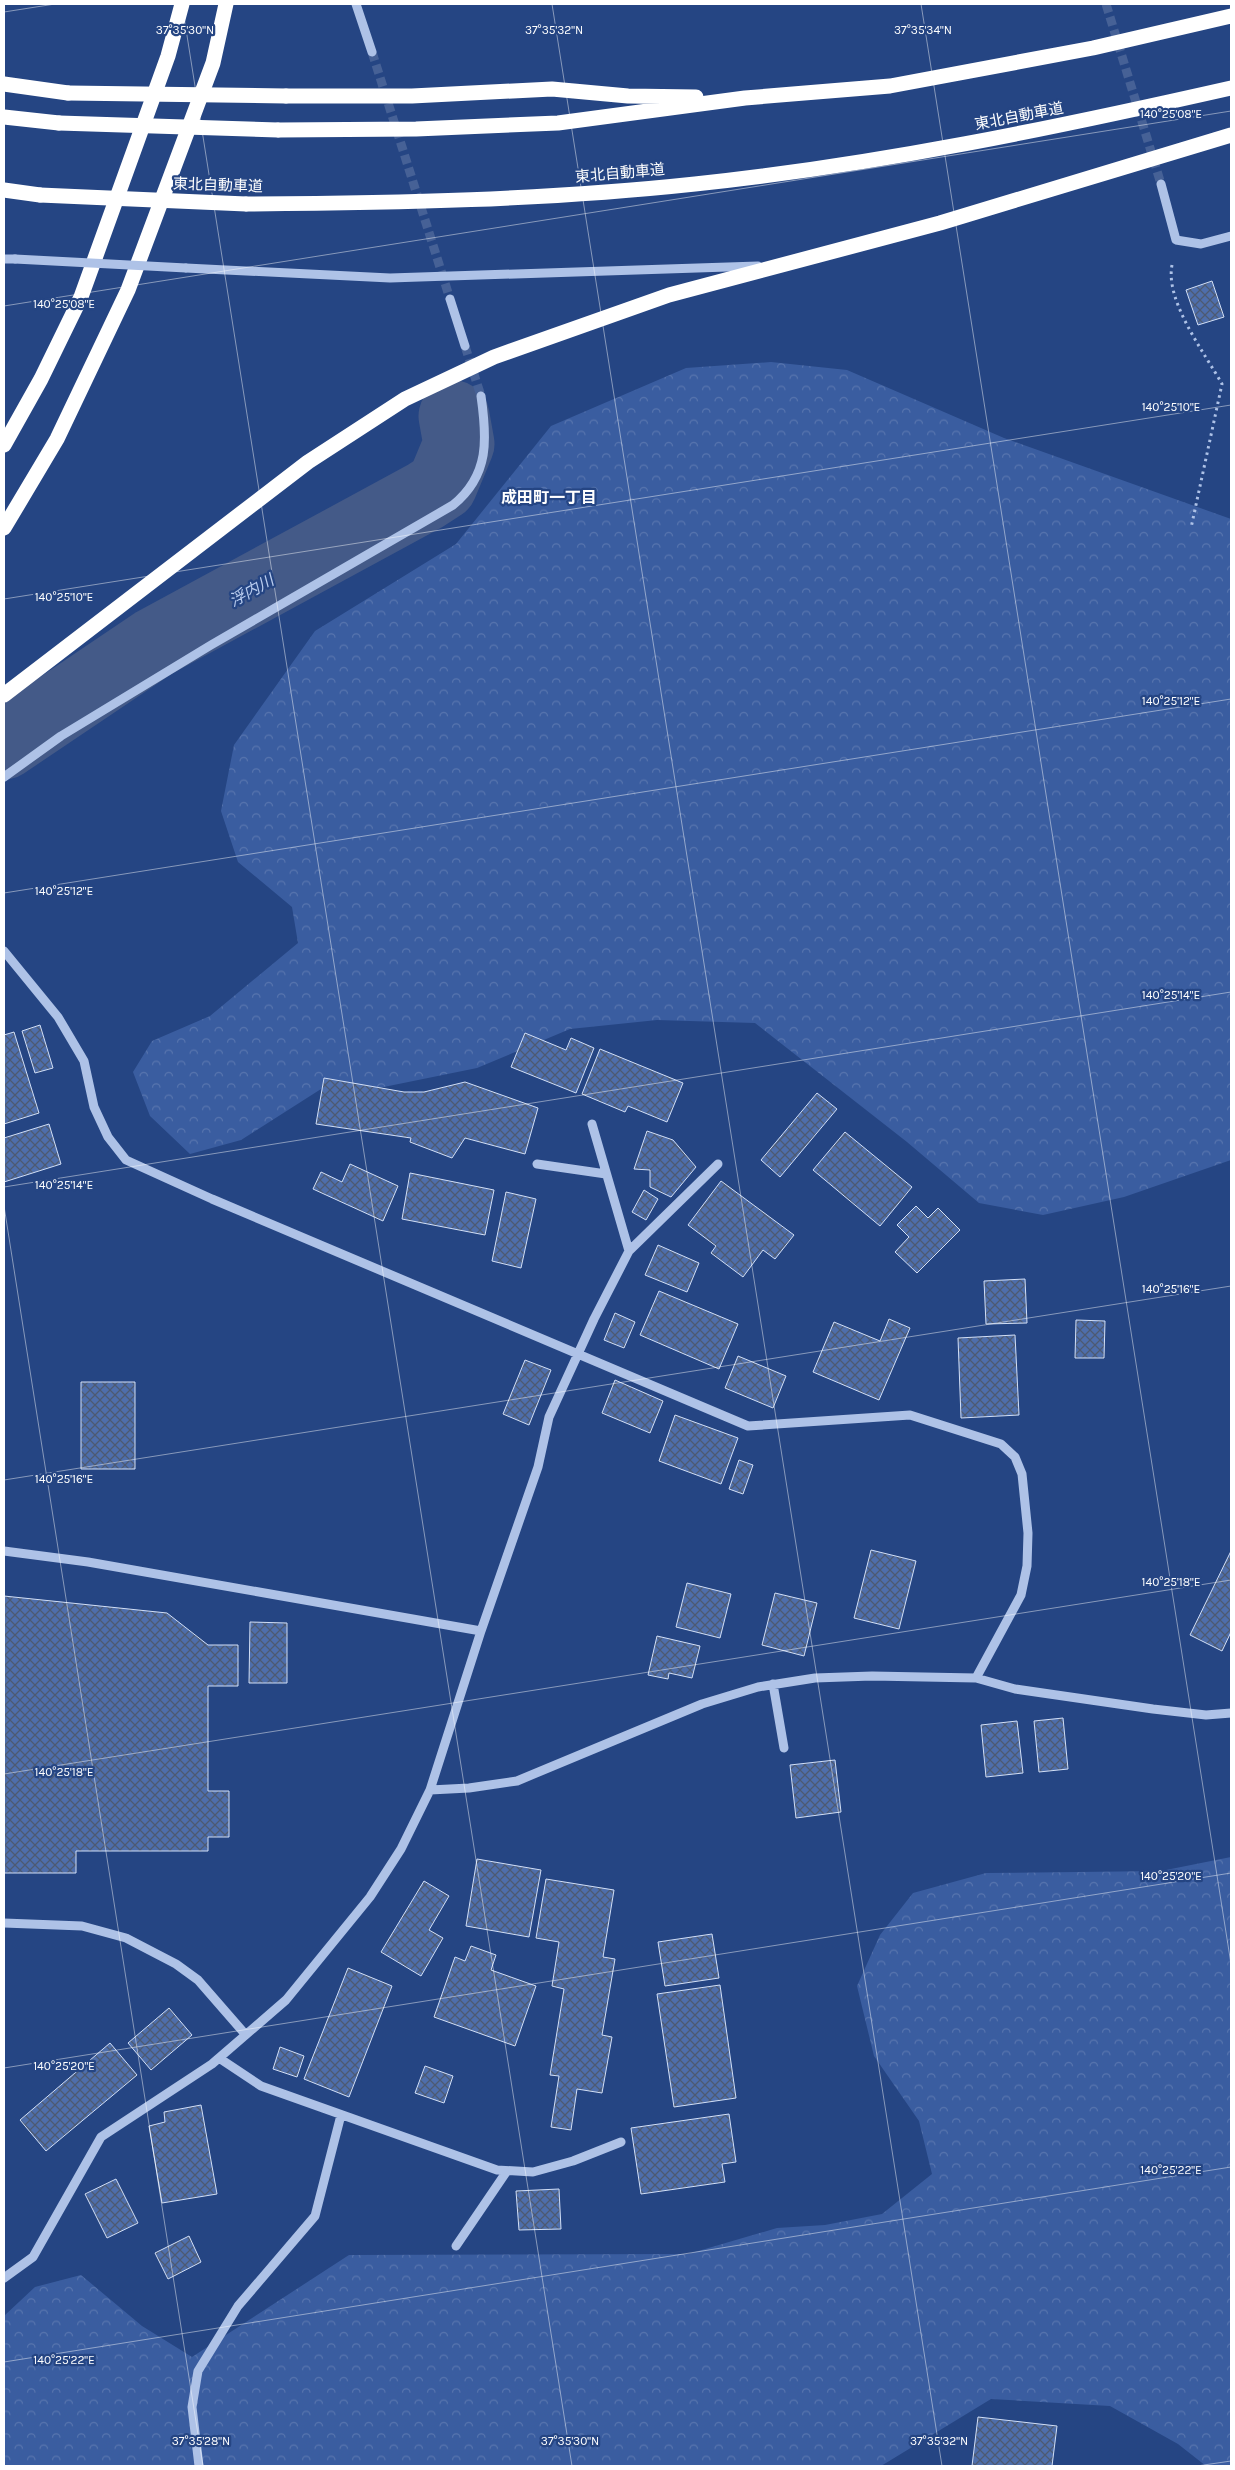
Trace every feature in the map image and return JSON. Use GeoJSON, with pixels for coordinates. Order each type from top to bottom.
{"type":"FeatureCollection","features":[{"type":"Feature","properties":{"kind":"highway"},"geometry":{"type":"LineString","coordinates":[[4,445],[41,378],[81,297],[168,56],[182,4]]}},
{"type":"Feature","properties":{"kind":"highway"},"geometry":{"type":"LineString","coordinates":[[4,528],[57,439],[128,290],[213,63],[226,4]]}},
{"type":"Feature","properties":{"kind":"highway"},"geometry":{"type":"LineString","coordinates":[[4,117],[59,123],[278,130],[416,129],[558,123],[745,98],[890,86],[1093,48],[1231,16]]}},
{"type":"Feature","properties":{"kind":"highway"},"geometry":{"type":"LineString","coordinates":[[4,84],[68,93],[412,96],[552,89],[628,96],[745,98]]}},
{"type":"Feature","properties":{"kind":"highway","name":"東北自動車道"},"geometry":{"type":"LineString","coordinates":[[4,190],[40,195],[246,204],[423,203],[579,194],[696,184],[910,155],[1102,117],[1231,88]]}},
{"type":"Feature","properties":{"kind":"highway"},"geometry":{"type":"LineString","coordinates":[[4,695],[308,462],[405,399],[494,357],[669,295],[940,224],[1231,134]]}},
{"type":"Feature","properties":{"kind":"street"},"geometry":{"type":"LineString","coordinates":[[356,4],[372,52]]}},
{"type":"Feature","properties":{"kind":"street"},"geometry":{"type":"LineString","coordinates":[[1161,184],[1176,240],[1201,244],[1231,236]]}},
{"type":"Feature","properties":{"kind":"street"},"geometry":{"type":"LineString","coordinates":[[4,259],[390,278],[774,266]]}},
{"type":"Feature","properties":{"kind":"street"},"geometry":{"type":"LineString","coordinates":[[450,299],[465,346]]}},
{"type":"Feature","properties":{"kind":"street"},"geometry":{"type":"LineString","coordinates":[[4,777],[61,736],[210,645],[453,504],[467,493],[478,475],[482,462],[486,430],[481,396]]}},
{"type":"Feature","properties":{"kind":"street"},"geometry":{"type":"LineString","coordinates":[[4,950],[58,1017],[84,1061],[94,1106],[108,1137],[126,1160],[212,1199],[748,1426],[910,1415],[1001,1444],[1015,1456],[1022,1474],[1028,1533],[1028,1566],[1021,1595],[976,1678]]}},
{"type":"Feature","properties":{"kind":"street"},"geometry":{"type":"LineString","coordinates":[[592,1124],[629,1251]]}},
{"type":"Feature","properties":{"kind":"street"},"geometry":{"type":"LineString","coordinates":[[536,1164],[606,1174]]}},
{"type":"Feature","properties":{"kind":"street"},"geometry":{"type":"LineString","coordinates":[[4,2278],[33,2257],[101,2137],[219,2058],[286,2000],[370,1897],[400,1849],[430,1790],[481,1631],[538,1467],[549,1417],[594,1319],[629,1251],[718,1164]]}},
{"type":"Feature","properties":{"kind":"street"},"geometry":{"type":"LineString","coordinates":[[4,1550],[88,1562],[481,1631]]}},
{"type":"Feature","properties":{"kind":"street"},"geometry":{"type":"LineString","coordinates":[[430,1790],[469,1788],[517,1781],[702,1704],[758,1686],[815,1678],[863,1676],[976,1678],[1015,1689],[1153,1709],[1206,1715],[1231,1713]]}},
{"type":"Feature","properties":{"kind":"street"},"geometry":{"type":"LineString","coordinates":[[773,1684],[784,1748]]}},
{"type":"Feature","properties":{"kind":"street"},"geometry":{"type":"LineString","coordinates":[[4,1923],[82,1926],[126,1938],[176,1964],[198,1980],[245,2034]]}},
{"type":"Feature","properties":{"kind":"street"},"geometry":{"type":"LineString","coordinates":[[219,2058],[261,2086],[497,2170],[533,2172],[621,2142]]}},
{"type":"Feature","properties":{"kind":"street"},"geometry":{"type":"LineString","coordinates":[[199,2466],[192,2407],[198,2371],[238,2306],[315,2216],[341,2115]]}},
{"type":"Feature","properties":{"kind":"street"},"geometry":{"type":"LineString","coordinates":[[456,2246],[507,2171]]}},
{"type":"Feature","properties":{"kind":"path"},"geometry":{"type":"LineString","coordinates":[[1176,240],[1170,275],[1174,300],[1222,384],[1191,528]]}},
{"type":"Feature","properties":{"kind":"green space"},"geometry":{"type":"Polygon","coordinates":[[[771,362],[847,370],[1004,438],[1231,519],[1231,1160],[1124,1197],[1043,1215],[979,1203],[907,1142],[755,1023],[657,1020],[570,1029],[477,1068],[364,1091],[332,1082],[241,1140],[190,1154],[150,1116],[133,1072],[152,1041],[210,1016],[298,943],[292,907],[238,862],[221,811],[234,745],[315,631],[456,544],[551,426],[686,368],[771,362]]]}},
{"type":"Feature","properties":{"kind":"green space"},"geometry":{"type":"Polygon","coordinates":[[[1231,1857],[1231,2466],[1206,2466],[1178,2444],[1110,2406],[991,2399],[881,2466],[4,2466],[4,2316],[35,2287],[81,2275],[142,2326],[192,2357],[349,2255],[688,2254],[777,2228],[825,2225],[882,2214],[932,2174],[919,2121],[874,2056],[857,1986],[880,1935],[913,1893],[986,1873],[1161,1871],[1231,1857]]]}},
{"type":"Feature","properties":{"kind":"building"},"geometry":{"type":"Polygon","coordinates":[[[1212,281],[1224,317],[1198,325],[1186,290],[1212,281]]]}},
{"type":"Feature","properties":{"kind":"building"},"geometry":{"type":"Polygon","coordinates":[[[40,1025],[53,1068],[35,1073],[22,1031],[40,1025]]]}},
{"type":"Feature","properties":{"kind":"building"},"geometry":{"type":"Polygon","coordinates":[[[14,1032],[39,1113],[4,1124],[4,1035],[14,1032]]]}},
{"type":"Feature","properties":{"kind":"building"},"geometry":{"type":"Polygon","coordinates":[[[525,1033],[566,1050],[571,1038],[594,1048],[576,1093],[511,1067],[525,1033]]]}},
{"type":"Feature","properties":{"kind":"building"},"geometry":{"type":"Polygon","coordinates":[[[600,1049],[683,1083],[667,1122],[628,1106],[625,1112],[582,1094],[600,1049]]]}},
{"type":"Feature","properties":{"kind":"building"},"geometry":{"type":"Polygon","coordinates":[[[324,1078],[404,1092],[424,1092],[465,1082],[538,1108],[525,1154],[465,1138],[452,1158],[410,1142],[411,1138],[316,1124],[324,1078]]]}},
{"type":"Feature","properties":{"kind":"building"},"geometry":{"type":"Polygon","coordinates":[[[817,1093],[837,1109],[780,1177],[761,1160],[817,1093]]]}},
{"type":"Feature","properties":{"kind":"building"},"geometry":{"type":"Polygon","coordinates":[[[49,1124],[61,1164],[4,1182],[4,1138],[49,1124]]]}},
{"type":"Feature","properties":{"kind":"building"},"geometry":{"type":"Polygon","coordinates":[[[647,1131],[673,1140],[696,1167],[671,1197],[650,1187],[650,1170],[634,1169],[647,1131]]]}},
{"type":"Feature","properties":{"kind":"building"},"geometry":{"type":"Polygon","coordinates":[[[845,1132],[912,1187],[880,1226],[813,1170],[845,1132]]]}},
{"type":"Feature","properties":{"kind":"building"},"geometry":{"type":"Polygon","coordinates":[[[350,1164],[398,1186],[383,1221],[313,1189],[321,1172],[342,1182],[350,1164]]]}},
{"type":"Feature","properties":{"kind":"building"},"geometry":{"type":"Polygon","coordinates":[[[410,1173],[494,1190],[485,1235],[402,1219],[410,1173]]]}},
{"type":"Feature","properties":{"kind":"building"},"geometry":{"type":"Polygon","coordinates":[[[721,1181],[794,1235],[775,1259],[763,1250],[743,1277],[711,1253],[716,1246],[688,1225],[721,1181]]]}},
{"type":"Feature","properties":{"kind":"building"},"geometry":{"type":"Polygon","coordinates":[[[644,1190],[658,1199],[646,1220],[632,1212],[644,1190]]]}},
{"type":"Feature","properties":{"kind":"building"},"geometry":{"type":"Polygon","coordinates":[[[506,1192],[536,1199],[521,1268],[492,1261],[506,1192]]]}},
{"type":"Feature","properties":{"kind":"building"},"geometry":{"type":"Polygon","coordinates":[[[916,1206],[928,1218],[938,1208],[960,1230],[917,1273],[895,1252],[909,1237],[897,1225],[916,1206]]]}},
{"type":"Feature","properties":{"kind":"building"},"geometry":{"type":"Polygon","coordinates":[[[658,1245],[699,1263],[687,1292],[645,1275],[658,1245]]]}},
{"type":"Feature","properties":{"kind":"building"},"geometry":{"type":"Polygon","coordinates":[[[1025,1279],[1027,1323],[986,1324],[984,1281],[1025,1279]]]}},
{"type":"Feature","properties":{"kind":"building"},"geometry":{"type":"Polygon","coordinates":[[[659,1291],[738,1324],[719,1369],[640,1335],[659,1291]]]}},
{"type":"Feature","properties":{"kind":"building"},"geometry":{"type":"Polygon","coordinates":[[[615,1313],[635,1322],[624,1348],[604,1340],[615,1313]]]}},
{"type":"Feature","properties":{"kind":"building"},"geometry":{"type":"Polygon","coordinates":[[[889,1319],[910,1328],[879,1400],[813,1372],[834,1322],[880,1341],[889,1319]]]}},
{"type":"Feature","properties":{"kind":"building"},"geometry":{"type":"Polygon","coordinates":[[[1076,1320],[1105,1321],[1104,1358],[1075,1358],[1076,1320]]]}},
{"type":"Feature","properties":{"kind":"building"},"geometry":{"type":"Polygon","coordinates":[[[1015,1335],[1019,1415],[961,1418],[958,1338],[1015,1335]]]}},
{"type":"Feature","properties":{"kind":"building"},"geometry":{"type":"Polygon","coordinates":[[[738,1356],[786,1376],[773,1408],[725,1388],[738,1356]]]}},
{"type":"Feature","properties":{"kind":"building"},"geometry":{"type":"Polygon","coordinates":[[[525,1360],[551,1370],[529,1425],[503,1414],[525,1360]]]}},
{"type":"Feature","properties":{"kind":"building"},"geometry":{"type":"Polygon","coordinates":[[[615,1380],[663,1401],[650,1433],[602,1413],[615,1380]]]}},
{"type":"Feature","properties":{"kind":"building"},"geometry":{"type":"Polygon","coordinates":[[[81,1382],[135,1382],[135,1469],[81,1469],[81,1382]]]}},
{"type":"Feature","properties":{"kind":"building"},"geometry":{"type":"Polygon","coordinates":[[[675,1415],[738,1438],[721,1484],[659,1461],[675,1415]]]}},
{"type":"Feature","properties":{"kind":"building"},"geometry":{"type":"Polygon","coordinates":[[[739,1460],[753,1465],[743,1494],[729,1489],[739,1460]]]}},
{"type":"Feature","properties":{"kind":"building"},"geometry":{"type":"Polygon","coordinates":[[[871,1550],[916,1561],[899,1629],[854,1618],[871,1550]]]}},
{"type":"Feature","properties":{"kind":"building"},"geometry":{"type":"Polygon","coordinates":[[[1231,1551],[1231,1632],[1222,1651],[1190,1635],[1231,1551]]]}},
{"type":"Feature","properties":{"kind":"building"},"geometry":{"type":"Polygon","coordinates":[[[687,1583],[731,1594],[720,1638],[676,1627],[687,1583]]]}},
{"type":"Feature","properties":{"kind":"building"},"geometry":{"type":"Polygon","coordinates":[[[775,1593],[817,1603],[804,1656],[762,1645],[775,1593]]]}},
{"type":"Feature","properties":{"kind":"building"},"geometry":{"type":"Polygon","coordinates":[[[4,1596],[167,1613],[208,1645],[238,1645],[238,1686],[208,1686],[208,1791],[229,1791],[229,1837],[208,1837],[208,1851],[76,1851],[76,1873],[4,1873],[4,1596]]]}},
{"type":"Feature","properties":{"kind":"building"},"geometry":{"type":"Polygon","coordinates":[[[250,1622],[287,1623],[287,1683],[249,1683],[250,1622]]]}},
{"type":"Feature","properties":{"kind":"building"},"geometry":{"type":"Polygon","coordinates":[[[657,1636],[700,1646],[692,1678],[669,1673],[668,1679],[648,1675],[657,1636]]]}},
{"type":"Feature","properties":{"kind":"building"},"geometry":{"type":"Polygon","coordinates":[[[1063,1718],[1068,1769],[1039,1772],[1034,1721],[1063,1718]]]}},
{"type":"Feature","properties":{"kind":"building"},"geometry":{"type":"Polygon","coordinates":[[[1017,1721],[1023,1773],[986,1777],[981,1725],[1017,1721]]]}},
{"type":"Feature","properties":{"kind":"building"},"geometry":{"type":"Polygon","coordinates":[[[835,1760],[841,1812],[796,1818],[790,1765],[835,1760]]]}},
{"type":"Feature","properties":{"kind":"building"},"geometry":{"type":"Polygon","coordinates":[[[477,1859],[541,1870],[529,1937],[466,1926],[477,1859]]]}},
{"type":"Feature","properties":{"kind":"building"},"geometry":{"type":"Polygon","coordinates":[[[546,1879],[614,1890],[603,1957],[615,1959],[602,2035],[612,2037],[602,2093],[577,2089],[571,2130],[551,2127],[559,2076],[550,2075],[564,1989],[552,1986],[559,1942],[536,1938],[546,1879]]]}},
{"type":"Feature","properties":{"kind":"building"},"geometry":{"type":"Polygon","coordinates":[[[424,1881],[449,1896],[429,1930],[443,1938],[421,1976],[381,1952],[424,1881]]]}},
{"type":"Feature","properties":{"kind":"building"},"geometry":{"type":"Polygon","coordinates":[[[712,1934],[719,1978],[665,1986],[658,1942],[712,1934]]]}},
{"type":"Feature","properties":{"kind":"building"},"geometry":{"type":"Polygon","coordinates":[[[471,1946],[496,1955],[491,1970],[536,1986],[515,2046],[434,2017],[455,1957],[465,1961],[471,1946]]]}},
{"type":"Feature","properties":{"kind":"building"},"geometry":{"type":"Polygon","coordinates":[[[348,1968],[392,1986],[349,2097],[304,2079],[348,1968]]]}},
{"type":"Feature","properties":{"kind":"building"},"geometry":{"type":"Polygon","coordinates":[[[720,1985],[736,2098],[674,2107],[657,1994],[720,1985]]]}},
{"type":"Feature","properties":{"kind":"building"},"geometry":{"type":"Polygon","coordinates":[[[169,2008],[192,2035],[151,2070],[128,2043],[169,2008]]]}},
{"type":"Feature","properties":{"kind":"building"},"geometry":{"type":"Polygon","coordinates":[[[110,2043],[137,2075],[46,2151],[20,2120],[110,2043]]]}},
{"type":"Feature","properties":{"kind":"building"},"geometry":{"type":"Polygon","coordinates":[[[280,2047],[304,2056],[297,2077],[273,2069],[280,2047]]]}},
{"type":"Feature","properties":{"kind":"building"},"geometry":{"type":"Polygon","coordinates":[[[425,2066],[453,2076],[444,2103],[415,2093],[425,2066]]]}},
{"type":"Feature","properties":{"kind":"building"},"geometry":{"type":"Polygon","coordinates":[[[201,2105],[217,2194],[162,2203],[149,2126],[165,2122],[164,2112],[201,2105]]]}},
{"type":"Feature","properties":{"kind":"building"},"geometry":{"type":"Polygon","coordinates":[[[729,2114],[736,2162],[722,2164],[725,2182],[641,2194],[631,2128],[729,2114]]]}},
{"type":"Feature","properties":{"kind":"building"},"geometry":{"type":"Polygon","coordinates":[[[116,2179],[138,2223],[107,2238],[85,2194],[116,2179]]]}},
{"type":"Feature","properties":{"kind":"building"},"geometry":{"type":"Polygon","coordinates":[[[559,2189],[561,2229],[519,2230],[516,2191],[559,2189]]]}},
{"type":"Feature","properties":{"kind":"building"},"geometry":{"type":"Polygon","coordinates":[[[189,2236],[201,2262],[168,2279],[155,2253],[189,2236]]]}},
{"type":"Feature","properties":{"kind":"building"},"geometry":{"type":"Polygon","coordinates":[[[978,2417],[1057,2426],[1052,2466],[972,2466],[978,2417]]]}},
{"type":"Feature","properties":{"kind":"waterway","name":"浮内川"},"geometry":{"type":"LineString","coordinates":[[4,744],[154,643],[442,485],[459,444],[454,416]]}},
{"type":"Feature","properties":{"kind":"tunnel"},"geometry":{"type":"LineString","coordinates":[[1106,4],[1161,184]]}},
{"type":"Feature","properties":{"kind":"tunnel"},"geometry":{"type":"LineString","coordinates":[[372,52],[450,299]]}},
{"type":"Feature","properties":{"kind":"tunnel"},"geometry":{"type":"LineString","coordinates":[[465,346],[481,396]]}},
{"type":"Feature","properties":{"kind":"district","name":"成田町一丁目"},"geometry":{"type":"Point","coordinates":[549,497]}}]}
